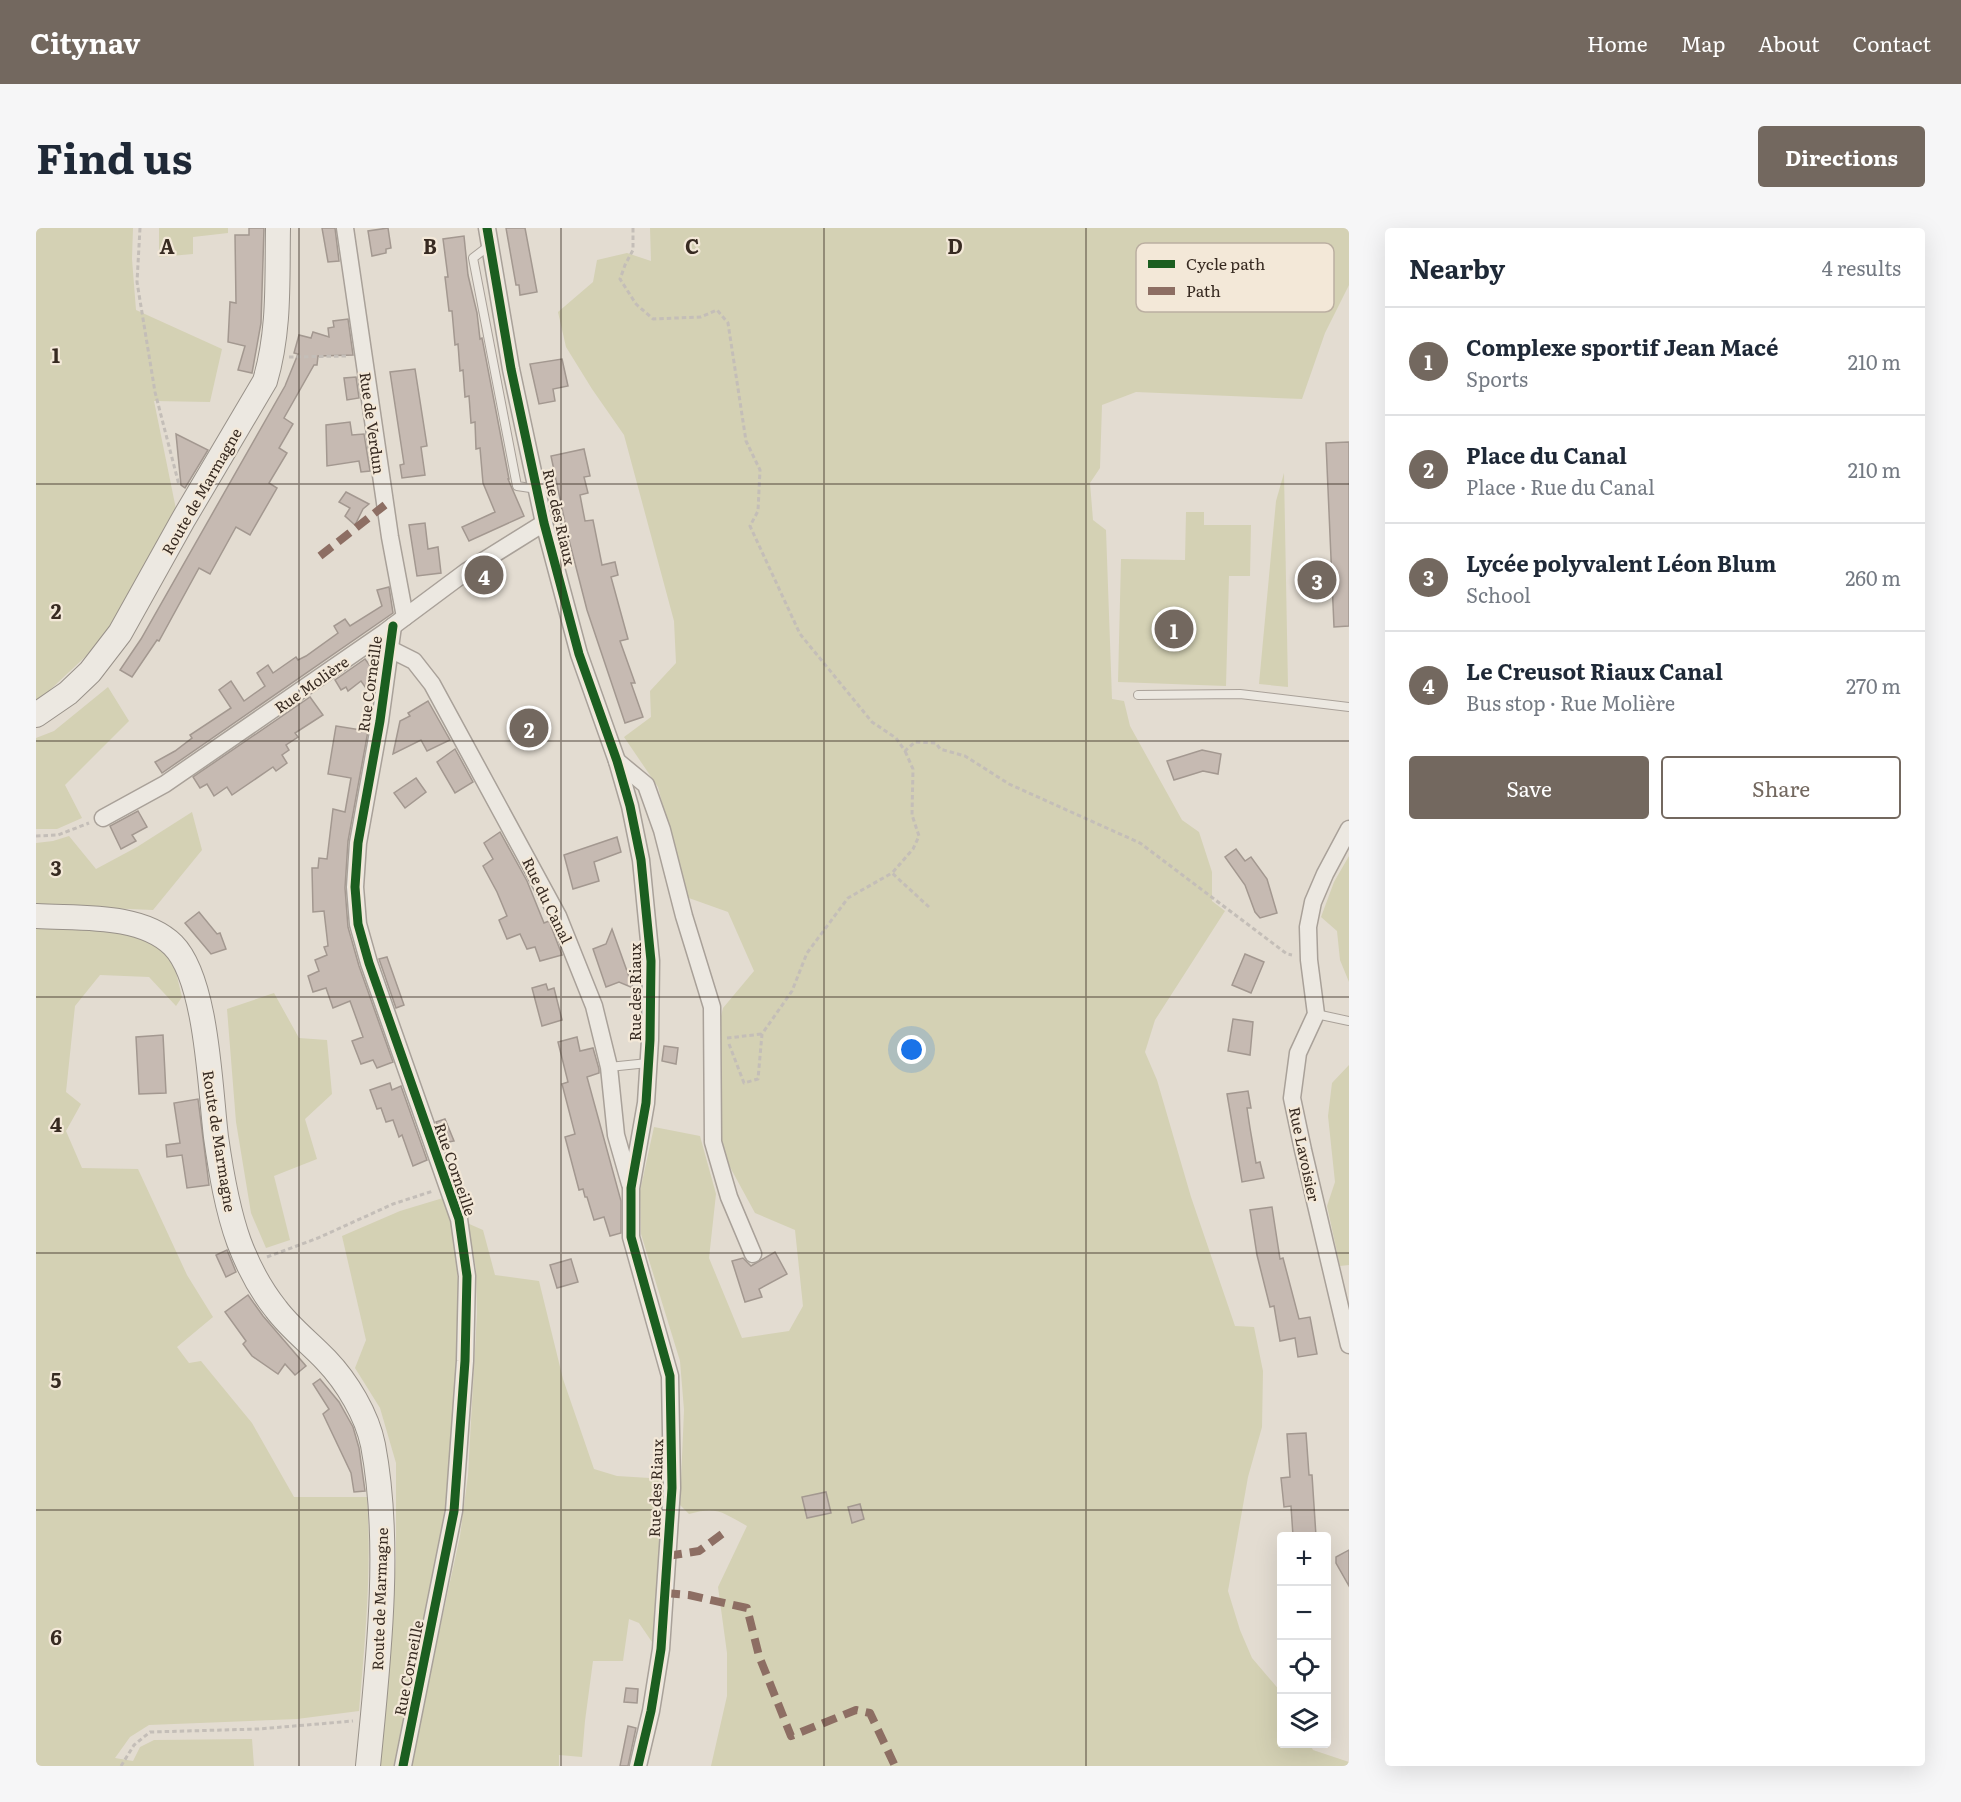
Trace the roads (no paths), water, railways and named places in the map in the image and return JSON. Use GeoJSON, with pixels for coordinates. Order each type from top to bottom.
{"type":"FeatureCollection","features":[{"type":"Feature","properties":{"kind":"street","name":"Route de Marmagne"},"geometry":{"type":"LineString","coordinates":[[36,715],[68,693],[90,672],[120,633],[265,381],[273,355],[277,321],[278,228]]}},
{"type":"Feature","properties":{"kind":"street","name":"Rue de Verdun"},"geometry":{"type":"LineString","coordinates":[[345,228],[390,537],[399,621]]}},
{"type":"Feature","properties":{"kind":"street","name":"Rue des Riaux"},"geometry":{"type":"LineString","coordinates":[[487,228],[511,369],[544,523],[579,654],[617,761],[630,806],[641,860],[651,961],[646,1103],[631,1188],[631,1237],[670,1376],[672,1488],[661,1649],[651,1711],[638,1766]]}},
{"type":"Feature","properties":{"kind":"street","name":"Rue Molière"},"geometry":{"type":"LineString","coordinates":[[103,818],[165,784],[467,571],[544,523]]}},
{"type":"Feature","properties":{"kind":"street","name":"Rue Corneille"},"geometry":{"type":"LineString","coordinates":[[399,621],[390,650],[358,843],[356,887],[358,924],[369,963],[459,1219],[467,1276],[465,1360],[455,1500],[403,1766]]}},
{"type":"Feature","properties":{"kind":"street","name":"Rue du Canal"},"geometry":{"type":"LineString","coordinates":[[390,650],[414,661],[432,684],[558,916],[594,1006],[609,1067],[616,1135],[631,1188]]}},
{"type":"Feature","properties":{"kind":"street"},"geometry":{"type":"LineString","coordinates":[[617,761],[646,785],[662,830],[684,916],[712,1007],[713,1142],[729,1197],[753,1254]]}},
{"type":"Feature","properties":{"kind":"street"},"geometry":{"type":"LineString","coordinates":[[1316,1014],[1309,960],[1308,927],[1313,902],[1324,874],[1349,829]]}},
{"type":"Feature","properties":{"kind":"street","name":"Route de Marmagne"},"geometry":{"type":"LineString","coordinates":[[36,916],[126,922],[153,930],[174,946],[189,968],[198,993],[217,1140],[226,1194],[238,1241],[254,1276],[276,1310],[328,1362],[348,1388],[372,1440],[380,1482],[381,1524],[378,1660],[368,1766]]}},
{"type":"Feature","properties":{"kind":"street","name":"Rue Lavoisier"},"geometry":{"type":"LineString","coordinates":[[1316,1014],[1299,1053],[1292,1098],[1349,1345]]}},
{"type":"Feature","properties":{"kind":"lane"},"geometry":{"type":"LineString","coordinates":[[1138,695],[1240,694],[1349,707]]}},
{"type":"Feature","properties":{"kind":"lane"},"geometry":{"type":"LineString","coordinates":[[1316,1014],[1349,1021]]}},
{"type":"Feature","properties":{"kind":"lane"},"geometry":{"type":"LineString","coordinates":[[609,1067],[648,1064]]}},
{"type":"Feature","properties":{"kind":"place","name":"Le Creusot Riaux Canal"},"geometry":{"type":"Point","coordinates":[484,575]}},
{"type":"Feature","properties":{"kind":"place","name":"Lycée polyvalent Léon Blum"},"geometry":{"type":"Point","coordinates":[1317,580]}},
{"type":"Feature","properties":{"kind":"place","name":"Complexe sportif Jean Macé"},"geometry":{"type":"Point","coordinates":[1174,629]}},
{"type":"Feature","properties":{"kind":"place","name":"Place du Canal"},"geometry":{"type":"Point","coordinates":[529,728]}}]}
